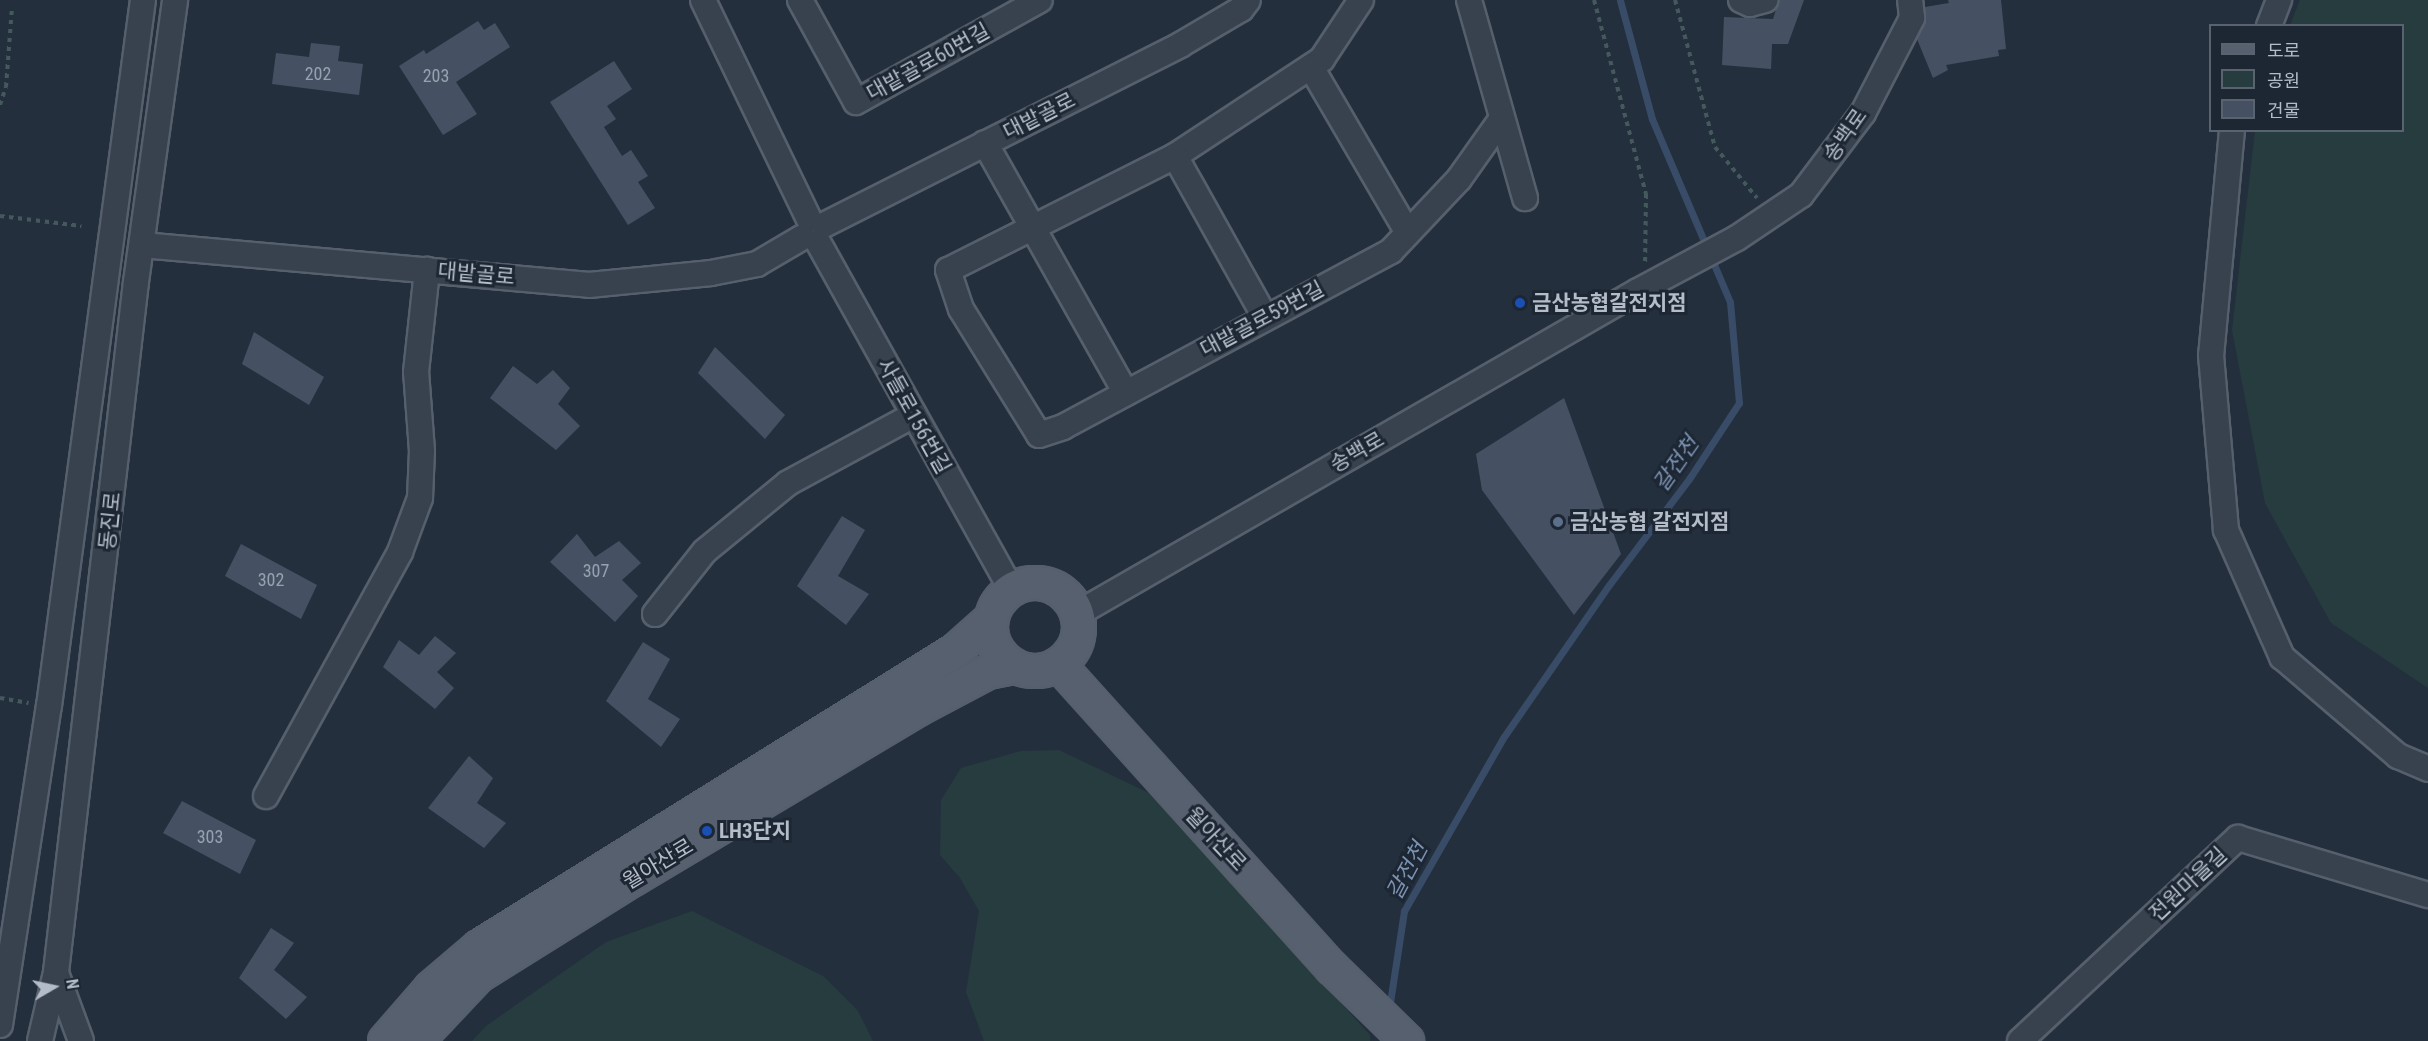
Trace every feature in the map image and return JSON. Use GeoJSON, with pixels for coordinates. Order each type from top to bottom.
{"type":"FeatureCollection","features":[{"type":"Feature","properties":{"kind":"main road"},"geometry":{"type":"LineString","coordinates":[[1033,583],[1055,588],[1065,594],[1077,614],[1078,637],[1067,658],[1059,665],[1036,672],[1014,667],[992,641],[991,619],[995,606],[1011,589],[1033,583]]}},
{"type":"Feature","properties":{"kind":"main road"},"geometry":{"type":"LineString","coordinates":[[376,1041],[401,1035],[431,988],[479,947],[955,651],[991,619]]}},
{"type":"Feature","properties":{"kind":"main road","name":"월아산로"},"geometry":{"type":"LineString","coordinates":[[1059,665],[1332,968],[1407,1041]]}},
{"type":"Feature","properties":{"kind":"main road","name":"월아산로"},"geometry":{"type":"LineString","coordinates":[[401,1035],[478,976],[634,878],[918,709],[988,672],[1014,667]]}},
{"type":"Feature","properties":{"kind":"street","name":"동진로"},"geometry":{"type":"LineString","coordinates":[[0,1025],[49,706],[143,0]]}},
{"type":"Feature","properties":{"kind":"street","name":"동진로"},"geometry":{"type":"LineString","coordinates":[[40,1041],[56,972],[136,282],[175,0]]}},
{"type":"Feature","properties":{"kind":"street","name":"사들로156번길"},"geometry":{"type":"LineString","coordinates":[[703,0],[813,231],[1011,589]]}},
{"type":"Feature","properties":{"kind":"street","name":"대밭골로60번길"},"geometry":{"type":"LineString","coordinates":[[800,0],[856,102],[1040,0]]}},
{"type":"Feature","properties":{"kind":"street","name":"대밭골로"},"geometry":{"type":"LineString","coordinates":[[142,245],[167,245],[589,285],[711,273],[757,264],[813,231],[1180,45],[1241,9],[1248,0]]}},
{"type":"Feature","properties":{"kind":"street"},"geometry":{"type":"LineString","coordinates":[[1031,226],[1174,156],[1311,67],[1322,59],[1361,0]]}},
{"type":"Feature","properties":{"kind":"street"},"geometry":{"type":"LineString","coordinates":[[1469,0],[1525,198]]}},
{"type":"Feature","properties":{"kind":"street"},"geometry":{"type":"LineString","coordinates":[[1741,0],[1750,4],[1765,0]]}},
{"type":"Feature","properties":{"kind":"street","name":"송백로"},"geometry":{"type":"LineString","coordinates":[[1077,614],[1638,291],[1737,238],[1802,195],[1863,113],[1912,18],[1910,0]]}},
{"type":"Feature","properties":{"kind":"street"},"geometry":{"type":"LineString","coordinates":[[2269,24],[2279,0]]}},
{"type":"Feature","properties":{"kind":"street"},"geometry":{"type":"LineString","coordinates":[[1311,67],[1408,233]]}},
{"type":"Feature","properties":{"kind":"street","name":"대밭골로59번길"},"geometry":{"type":"LineString","coordinates":[[1031,226],[948,270],[961,309],[1039,435],[1063,427],[1391,251],[1459,179],[1502,120]]}},
{"type":"Feature","properties":{"kind":"street"},"geometry":{"type":"LineString","coordinates":[[2232,132],[2211,355],[2226,530],[2282,657],[2398,756],[2428,769]]}},
{"type":"Feature","properties":{"kind":"street"},"geometry":{"type":"LineString","coordinates":[[985,143],[1126,393]]}},
{"type":"Feature","properties":{"kind":"street"},"geometry":{"type":"LineString","coordinates":[[1174,156],[1265,317]]}},
{"type":"Feature","properties":{"kind":"street"},"geometry":{"type":"LineString","coordinates":[[136,282],[167,245],[147,211]]}},
{"type":"Feature","properties":{"kind":"street"},"geometry":{"type":"LineString","coordinates":[[266,796],[400,552],[420,498],[422,452],[416,372],[427,270]]}},
{"type":"Feature","properties":{"kind":"street"},"geometry":{"type":"LineString","coordinates":[[655,614],[705,551],[788,483],[914,415]]}},
{"type":"Feature","properties":{"kind":"street","name":"전원마을길"},"geometry":{"type":"LineString","coordinates":[[2020,1041],[2238,838],[2428,895]]}},
{"type":"Feature","properties":{"kind":"street"},"geometry":{"type":"LineString","coordinates":[[56,972],[81,1041]]}},
{"type":"Feature","properties":{"kind":"path"},"geometry":{"type":"LineString","coordinates":[[1594,0],[1646,194],[1645,268]]}},
{"type":"Feature","properties":{"kind":"path"},"geometry":{"type":"LineString","coordinates":[[1675,0],[1715,147],[1758,198]]}},
{"type":"Feature","properties":{"kind":"path"},"geometry":{"type":"LineString","coordinates":[[0,105],[6,87],[12,7]]}},
{"type":"Feature","properties":{"kind":"path"},"geometry":{"type":"LineString","coordinates":[[0,216],[81,226]]}},
{"type":"Feature","properties":{"kind":"path"},"geometry":{"type":"LineString","coordinates":[[0,698],[49,706]]}},
{"type":"Feature","properties":{"kind":"green space"},"geometry":{"type":"Polygon","coordinates":[[[2300,0],[2428,0],[2428,688],[2331,623],[2265,503],[2232,330],[2255,132],[2404,132],[2404,24],[2290,24],[2300,0]]]}},
{"type":"Feature","properties":{"kind":"green space"},"geometry":{"type":"Polygon","coordinates":[[[1059,750],[1151,794],[1370,1035],[1370,1041],[984,1041],[966,992],[979,911],[960,878],[940,855],[941,800],[961,768],[1021,751],[1059,750]]]}},
{"type":"Feature","properties":{"kind":"green space"},"geometry":{"type":"Polygon","coordinates":[[[692,911],[823,976],[858,1011],[873,1041],[472,1041],[486,1026],[606,942],[692,911]]]}},
{"type":"Feature","properties":{"kind":"building"},"geometry":{"type":"Polygon","coordinates":[[[1779,0],[1804,0],[1788,44],[1772,44],[1771,69],[1722,65],[1724,17],[1773,19],[1779,0]]]}},
{"type":"Feature","properties":{"kind":"building"},"geometry":{"type":"Polygon","coordinates":[[[1948,0],[2001,0],[2006,49],[1998,50],[1999,56],[1946,65],[1948,70],[1933,78],[1917,39],[1925,24],[1925,7],[1949,3],[1948,0]]]}},
{"type":"Feature","properties":{"kind":"building"},"geometry":{"type":"Polygon","coordinates":[[[478,21],[484,30],[495,23],[510,47],[456,82],[477,114],[443,135],[399,66],[424,50],[426,54],[478,21]]]}},
{"type":"Feature","properties":{"kind":"building"},"geometry":{"type":"Polygon","coordinates":[[[311,43],[340,46],[338,61],[363,64],[359,95],[272,84],[276,53],[309,57],[311,43]]]}},
{"type":"Feature","properties":{"kind":"building"},"geometry":{"type":"Polygon","coordinates":[[[614,61],[632,89],[607,106],[616,119],[604,127],[622,156],[631,150],[648,176],[638,182],[655,208],[628,225],[550,102],[614,61]]]}},
{"type":"Feature","properties":{"kind":"building"},"geometry":{"type":"Polygon","coordinates":[[[254,332],[324,377],[309,405],[242,364],[254,332]]]}},
{"type":"Feature","properties":{"kind":"building"},"geometry":{"type":"Polygon","coordinates":[[[715,347],[785,415],[765,439],[698,373],[715,347]]]}},
{"type":"Feature","properties":{"kind":"building"},"geometry":{"type":"Polygon","coordinates":[[[513,366],[537,384],[553,370],[570,388],[558,404],[580,426],[556,450],[490,398],[513,366]]]}},
{"type":"Feature","properties":{"kind":"building","name":"금산농협 갈전지점"},"geometry":{"type":"Polygon","coordinates":[[[1564,398],[1621,554],[1574,615],[1482,490],[1476,454],[1564,398]]]}},
{"type":"Feature","properties":{"kind":"building"},"geometry":{"type":"Polygon","coordinates":[[[842,516],[865,530],[838,576],[869,594],[846,625],[797,586],[842,516]]]}},
{"type":"Feature","properties":{"kind":"building"},"geometry":{"type":"Polygon","coordinates":[[[577,534],[595,557],[619,541],[641,563],[622,580],[638,596],[615,622],[550,562],[577,534]]]}},
{"type":"Feature","properties":{"kind":"building"},"geometry":{"type":"Polygon","coordinates":[[[241,544],[317,585],[301,619],[225,576],[241,544]]]}},
{"type":"Feature","properties":{"kind":"building"},"geometry":{"type":"Polygon","coordinates":[[[435,636],[456,653],[437,672],[454,688],[435,709],[383,667],[399,640],[419,655],[435,636]]]}},
{"type":"Feature","properties":{"kind":"building"},"geometry":{"type":"Polygon","coordinates":[[[643,642],[670,659],[648,699],[680,719],[661,747],[606,701],[643,642]]]}},
{"type":"Feature","properties":{"kind":"building"},"geometry":{"type":"Polygon","coordinates":[[[469,756],[493,778],[477,803],[506,823],[484,848],[428,808],[469,756]]]}},
{"type":"Feature","properties":{"kind":"building"},"geometry":{"type":"Polygon","coordinates":[[[182,801],[256,840],[240,874],[163,833],[182,801]]]}},
{"type":"Feature","properties":{"kind":"building"},"geometry":{"type":"Polygon","coordinates":[[[271,928],[294,943],[274,970],[307,997],[286,1019],[239,978],[271,928]]]}},
{"type":"Feature","properties":{"kind":"waterway","name":"갈전천"},"geometry":{"type":"LineString","coordinates":[[1389,1009],[1404,911],[1503,738],[1609,585],[1689,479],[1739,403],[1730,302],[1652,119],[1620,0]]}},
{"type":"Feature","properties":{"kind":"place","name":"금산농협갈전지점"},"geometry":{"type":"Point","coordinates":[1520,303]}},
{"type":"Feature","properties":{"kind":"place","name":"금산농협 갈전지점"},"geometry":{"type":"Point","coordinates":[1558,522]}},
{"type":"Feature","properties":{"kind":"place","name":"LH3단지"},"geometry":{"type":"Point","coordinates":[707,831]}}]}
